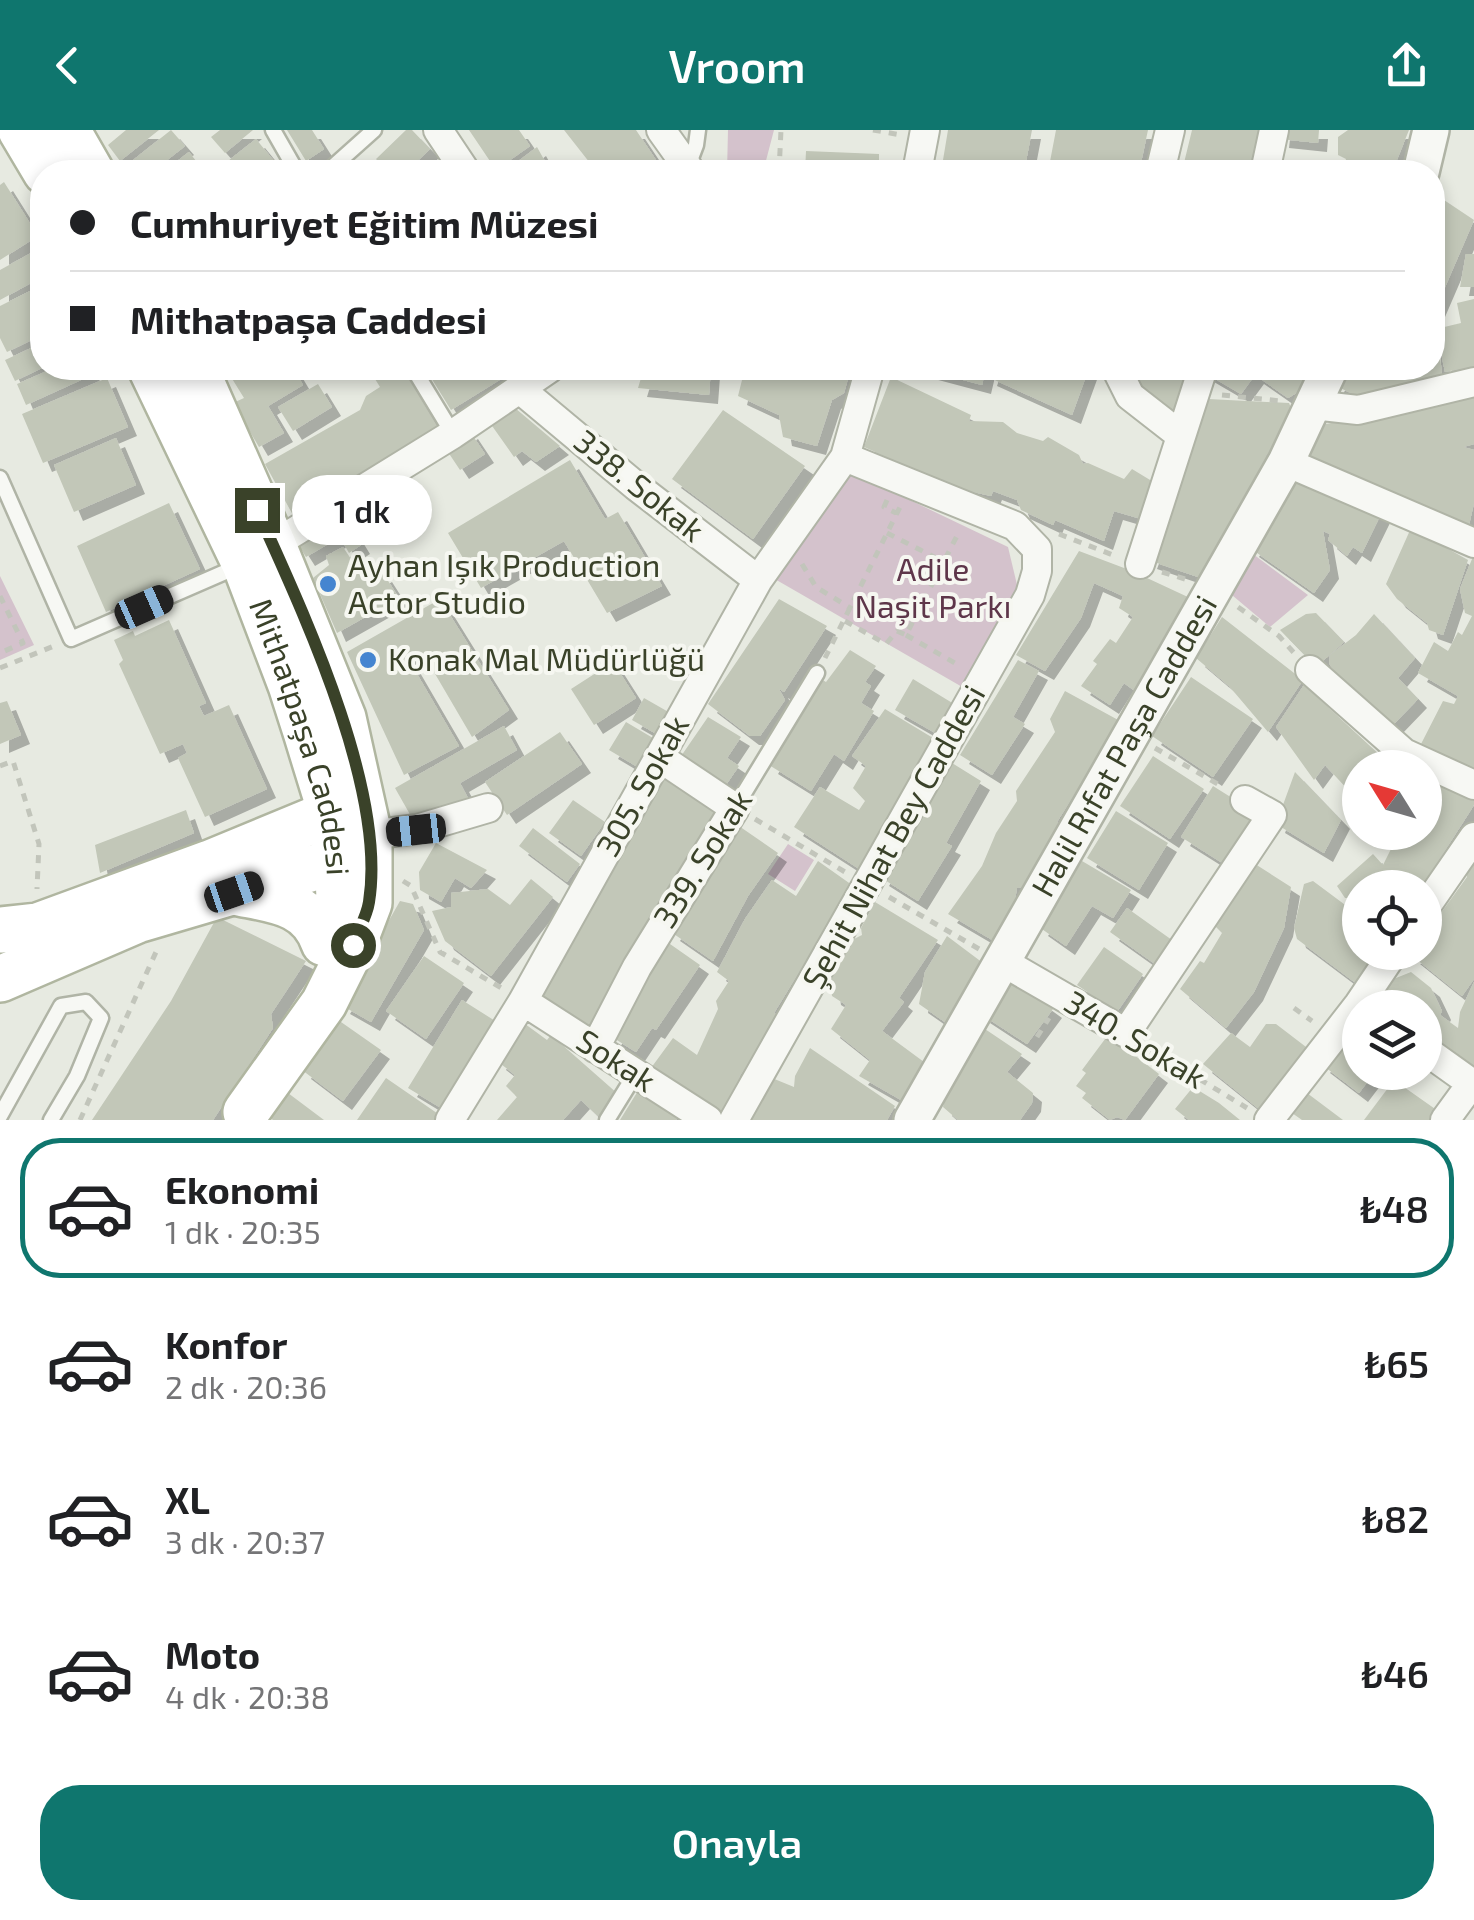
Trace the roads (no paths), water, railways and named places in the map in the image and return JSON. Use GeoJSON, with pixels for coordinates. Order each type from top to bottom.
{"type":"FeatureCollection","features":[{"type":"Feature","properties":{"kind":"main road"},"geometry":{"type":"LineString","coordinates":[[22,130],[39,160]]}},
{"type":"Feature","properties":{"kind":"main road"},"geometry":{"type":"LineString","coordinates":[[67,130],[85,160]]}},
{"type":"Feature","properties":{"kind":"main road","name":"Mithatpaşa Caddesi"},"geometry":{"type":"LineString","coordinates":[[158,380],[259,554],[343,718],[353,848],[369,903],[324,1003],[244,1116]]}},
{"type":"Feature","properties":{"kind":"main road","name":"Mithatpaşa Caddesi"},"geometry":{"type":"LineString","coordinates":[[198,380],[259,554],[292,685],[331,812]]}},
{"type":"Feature","properties":{"kind":"main road"},"geometry":{"type":"LineString","coordinates":[[0,930],[38,926],[37,908],[210,863],[331,812],[351,818],[353,848],[234,892],[138,920],[0,979]]}},
{"type":"Feature","properties":{"kind":"main road","name":"Mithatpaşa Caddesi"},"geometry":{"type":"LineString","coordinates":[[244,1116],[308,996],[353,848]]}},
{"type":"Feature","properties":{"kind":"main road"},"geometry":{"type":"LineString","coordinates":[[234,892],[290,904],[317,922],[324,943]]}},
{"type":"Feature","properties":{"kind":"street"},"geometry":{"type":"LineString","coordinates":[[438,130],[458,160]]}},
{"type":"Feature","properties":{"kind":"street"},"geometry":{"type":"LineString","coordinates":[[661,130],[682,160]]}},
{"type":"Feature","properties":{"kind":"street"},"geometry":{"type":"LineString","coordinates":[[919,160],[925,130]]}},
{"type":"Feature","properties":{"kind":"street"},"geometry":{"type":"LineString","coordinates":[[1163,160],[1170,130]]}},
{"type":"Feature","properties":{"kind":"street"},"geometry":{"type":"LineString","coordinates":[[1268,160],[1274,130]]}},
{"type":"Feature","properties":{"kind":"street"},"geometry":{"type":"LineString","coordinates":[[1424,160],[1431,130]]}},
{"type":"Feature","properties":{"kind":"street"},"geometry":{"type":"LineString","coordinates":[[259,554],[534,380]]}},
{"type":"Feature","properties":{"kind":"street","name":"305. Sokak"},"geometry":{"type":"LineString","coordinates":[[450,1120],[523,1001],[758,580],[844,457],[866,380]]}},
{"type":"Feature","properties":{"kind":"street"},"geometry":{"type":"LineString","coordinates":[[1122,380],[1130,396],[1180,435]]}},
{"type":"Feature","properties":{"kind":"street"},"geometry":{"type":"LineString","coordinates":[[1140,564],[1199,380]]}},
{"type":"Feature","properties":{"kind":"street","name":"Halil Rıfat Paşa Caddesi"},"geometry":{"type":"LineString","coordinates":[[912,1120],[1286,462],[1324,380]]}},
{"type":"Feature","properties":{"kind":"street"},"geometry":{"type":"LineString","coordinates":[[1312,405],[1358,410],[1474,382]]}},
{"type":"Feature","properties":{"kind":"street","name":"338. Sokak"},"geometry":{"type":"LineString","coordinates":[[521,390],[758,580]]}},
{"type":"Feature","properties":{"kind":"street","name":"Şehit Nihat Bey Caddesi"},"geometry":{"type":"LineString","coordinates":[[734,1120],[1030,595],[1038,571],[1037,549],[1015,526],[959,520],[844,457]]}},
{"type":"Feature","properties":{"kind":"street"},"geometry":{"type":"LineString","coordinates":[[1286,462],[1474,543]]}},
{"type":"Feature","properties":{"kind":"street"},"geometry":{"type":"LineString","coordinates":[[1301,660],[1404,753],[1474,785]]}},
{"type":"Feature","properties":{"kind":"street"},"geometry":{"type":"LineString","coordinates":[[659,758],[735,808]]}},
{"type":"Feature","properties":{"kind":"street","name":"340. Sokak"},"geometry":{"type":"LineString","coordinates":[[1003,962],[1126,1034],[1272,815],[1245,800]]}},
{"type":"Feature","properties":{"kind":"street"},"geometry":{"type":"LineString","coordinates":[[353,848],[488,808]]}},
{"type":"Feature","properties":{"kind":"street","name":"339. Sokak"},"geometry":{"type":"LineString","coordinates":[[596,1048],[636,968],[735,808]]}},
{"type":"Feature","properties":{"kind":"street"},"geometry":{"type":"LineString","coordinates":[[1442,883],[1474,837]]}},
{"type":"Feature","properties":{"kind":"street","name":"Sokak"},"geometry":{"type":"LineString","coordinates":[[523,1001],[708,1120]]}},
{"type":"Feature","properties":{"kind":"street"},"geometry":{"type":"LineString","coordinates":[[1260,1115],[1342,1027]]}},
{"type":"Feature","properties":{"kind":"street"},"geometry":{"type":"LineString","coordinates":[[1442,1062],[1473,1084],[1444,1120]]}},
{"type":"Feature","properties":{"kind":"lane"},"geometry":{"type":"LineString","coordinates":[[272,130],[289,160]]}},
{"type":"Feature","properties":{"kind":"lane"},"geometry":{"type":"LineString","coordinates":[[341,160],[374,130]]}},
{"type":"Feature","properties":{"kind":"lane"},"geometry":{"type":"LineString","coordinates":[[692,160],[698,130]]}},
{"type":"Feature","properties":{"kind":"lane"},"geometry":{"type":"LineString","coordinates":[[420,380],[453,434]]}},
{"type":"Feature","properties":{"kind":"lane"},"geometry":{"type":"LineString","coordinates":[[0,478],[71,639],[259,554]]}},
{"type":"Feature","properties":{"kind":"lane","name":"339. Sokak"},"geometry":{"type":"LineString","coordinates":[[735,808],[816,673]]}},
{"type":"Feature","properties":{"kind":"lane"},"geometry":{"type":"LineString","coordinates":[[0,1116],[61,1006],[86,1002],[101,1018],[77,1076],[52,1120]]}},
{"type":"Feature","properties":{"kind":"lane"},"geometry":{"type":"LineString","coordinates":[[606,1120],[636,1074]]}},
{"type":"Feature","properties":{"kind":"place","name":"Ayhan Işık Production Actor Studio"},"geometry":{"type":"Point","coordinates":[328,584]}},
{"type":"Feature","properties":{"kind":"place","name":"Konak Mal Müdürlüğü"},"geometry":{"type":"Point","coordinates":[368,660]}},
{"type":"Feature","properties":{"kind":"park label","name":"Adile Naşit Parkı"},"geometry":{"type":"Point","coordinates":[933,588]}}]}
